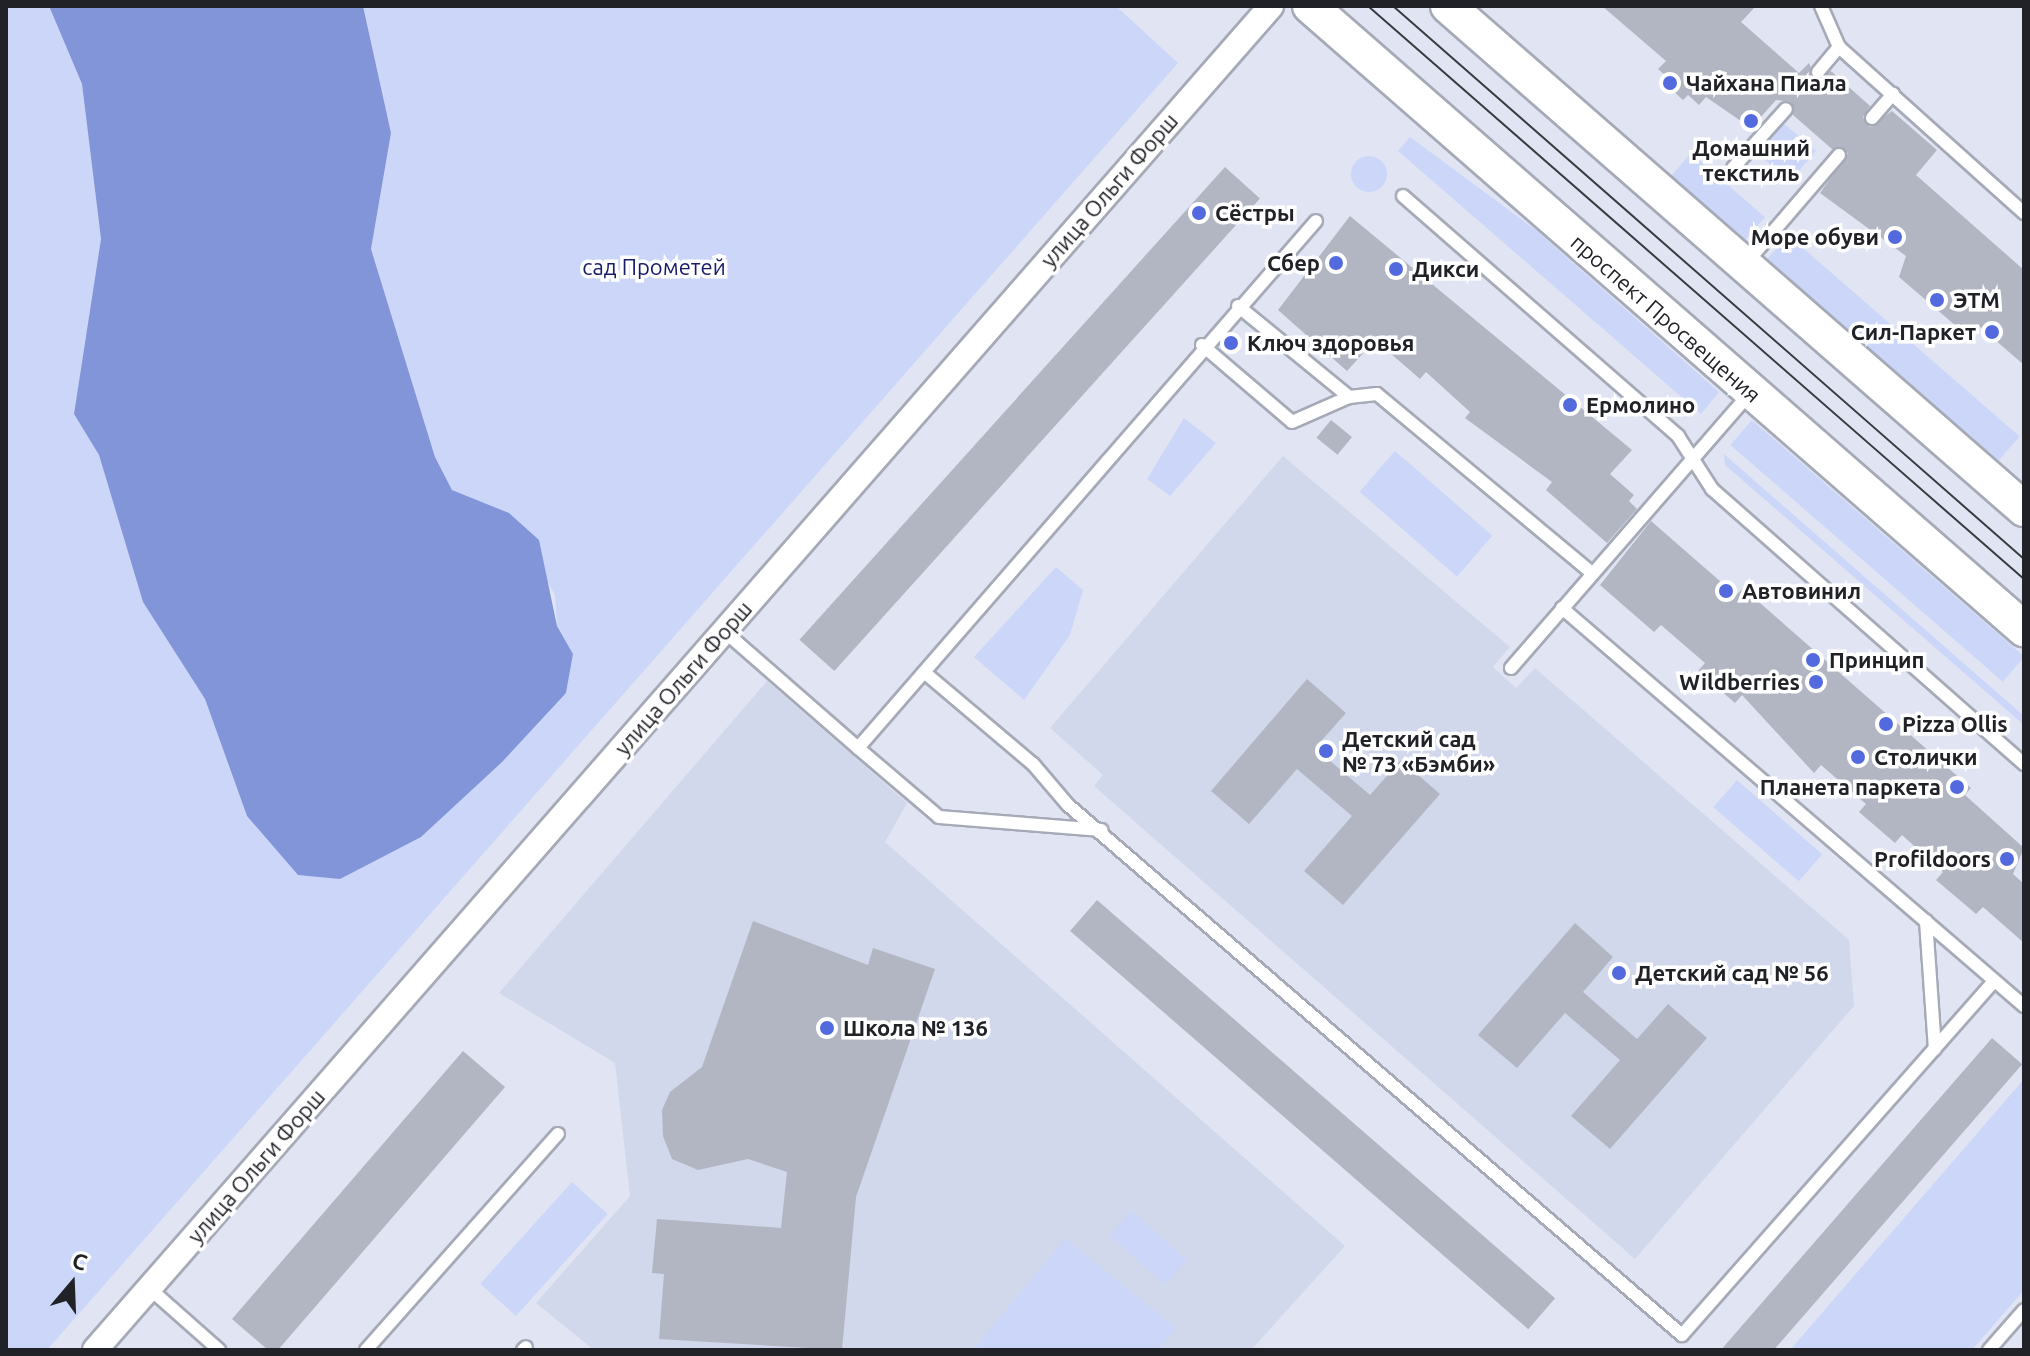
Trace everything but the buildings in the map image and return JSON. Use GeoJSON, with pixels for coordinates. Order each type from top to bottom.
{"type":"FeatureCollection","features":[{"type":"Feature","properties":{"kind":"main road","name":"проспект Просвещения"},"geometry":{"type":"LineString","coordinates":[[1310,6],[2024,629]]}},
{"type":"Feature","properties":{"kind":"main road"},"geometry":{"type":"LineString","coordinates":[[1465,15],[2024,509]]}},
{"type":"Feature","properties":{"kind":"street","name":"улица Ольги Форш"},"geometry":{"type":"LineString","coordinates":[[95,1350],[1271,6]]}},
{"type":"Feature","properties":{"kind":"lane"},"geometry":{"type":"LineString","coordinates":[[1821,6],[1839,47],[2024,213]]}},
{"type":"Feature","properties":{"kind":"lane"},"geometry":{"type":"LineString","coordinates":[[1818,72],[1839,47]]}},
{"type":"Feature","properties":{"kind":"lane"},"geometry":{"type":"LineString","coordinates":[[1872,118],[1893,94]]}},
{"type":"Feature","properties":{"kind":"lane"},"geometry":{"type":"LineString","coordinates":[[1733,168],[1786,109]]}},
{"type":"Feature","properties":{"kind":"lane"},"geometry":{"type":"LineString","coordinates":[[1745,265],[1839,155]]}},
{"type":"Feature","properties":{"kind":"lane"},"geometry":{"type":"LineString","coordinates":[[1403,196],[1678,436],[1712,489],[2024,764]]}},
{"type":"Feature","properties":{"kind":"lane"},"geometry":{"type":"LineString","coordinates":[[858,748],[1202,345],[1316,221]]}},
{"type":"Feature","properties":{"kind":"lane"},"geometry":{"type":"LineString","coordinates":[[1238,306],[1349,397]]}},
{"type":"Feature","properties":{"kind":"lane"},"geometry":{"type":"LineString","coordinates":[[1202,345],[1292,422],[1349,397],[1377,394],[1591,572]]}},
{"type":"Feature","properties":{"kind":"lane"},"geometry":{"type":"LineString","coordinates":[[1511,668],[1591,572],[1751,392]]}},
{"type":"Feature","properties":{"kind":"lane"},"geometry":{"type":"LineString","coordinates":[[1562,608],[2024,1006]]}},
{"type":"Feature","properties":{"kind":"lane"},"geometry":{"type":"LineString","coordinates":[[724,631],[939,817],[1104,830]]}},
{"type":"Feature","properties":{"kind":"lane"},"geometry":{"type":"LineString","coordinates":[[924,672],[1682,1335]]}},
{"type":"Feature","properties":{"kind":"lane"},"geometry":{"type":"LineString","coordinates":[[1926,921],[1935,1049]]}},
{"type":"Feature","properties":{"kind":"lane"},"geometry":{"type":"LineString","coordinates":[[1676,1350],[1682,1335],[1994,981]]}},
{"type":"Feature","properties":{"kind":"lane"},"geometry":{"type":"LineString","coordinates":[[366,1350],[558,1134]]}},
{"type":"Feature","properties":{"kind":"lane"},"geometry":{"type":"LineString","coordinates":[[149,1288],[219,1350]]}},
{"type":"Feature","properties":{"kind":"lane"},"geometry":{"type":"LineString","coordinates":[[1989,1350],[2024,1310]]}},
{"type":"Feature","properties":{"kind":"shaded area"},"geometry":{"type":"Polygon","coordinates":[[[1283,456],[1510,647],[1493,667],[1516,688],[1535,668],[1849,940],[1854,1006],[1635,1259],[1094,786],[1103,775],[1050,728],[1283,456]]]}},
{"type":"Feature","properties":{"kind":"shaded area","name":"Школа № 136"},"geometry":{"type":"Polygon","coordinates":[[[767,681],[907,803],[885,842],[1345,1246],[1251,1350],[594,1350],[536,1303],[630,1196],[615,1063],[499,993],[767,681]]]}},
{"type":"Feature","properties":{"kind":"green space","name":"сад Прометей"},"geometry":{"type":"Polygon","coordinates":[[[6,6],[49,6],[82,84],[101,239],[74,414],[99,455],[143,602],[205,699],[247,816],[421,837],[566,693],[573,654],[557,626],[555,595],[509,513],[452,490],[435,457],[371,249],[391,133],[363,6],[1116,6],[1178,63],[47,1350],[6,1350],[6,6]]]}},
{"type":"Feature","properties":{"kind":"green space"},"geometry":{"type":"Polygon","coordinates":[[[1783,123],[1816,151],[1790,181],[1757,154],[1783,123]]]}},
{"type":"Feature","properties":{"kind":"green space"},"geometry":{"type":"Polygon","coordinates":[[[1410,137],[1537,231],[1719,392],[1701,414],[1398,151],[1410,137]]]}},
{"type":"Feature","properties":{"kind":"green space"},"geometry":{"type":"Polygon","coordinates":[[[1691,153],[1765,217],[1745,240],[1671,176],[1691,153]]]}},
{"type":"Feature","properties":{"kind":"green space"},"geometry":{"type":"Polygon","coordinates":[[[1369,156],[1382,161],[1387,174],[1382,187],[1369,192],[1356,187],[1351,174],[1356,161],[1369,156]]]}},
{"type":"Feature","properties":{"kind":"green space"},"geometry":{"type":"Polygon","coordinates":[[[1788,235],[2020,436],[1999,461],[1767,259],[1788,235]]]}},
{"type":"Feature","properties":{"kind":"green space"},"geometry":{"type":"Polygon","coordinates":[[[1184,418],[1216,443],[1170,496],[1147,479],[1184,418]]]}},
{"type":"Feature","properties":{"kind":"green space"},"geometry":{"type":"Polygon","coordinates":[[[1752,420],[2024,656],[2003,682],[1730,445],[1752,420]]]}},
{"type":"Feature","properties":{"kind":"green space"},"geometry":{"type":"Polygon","coordinates":[[[1395,451],[1492,536],[1457,576],[1360,492],[1395,451]]]}},
{"type":"Feature","properties":{"kind":"green space"},"geometry":{"type":"Polygon","coordinates":[[[1724,454],[2024,716],[2024,725],[1725,465],[1724,454]]]}},
{"type":"Feature","properties":{"kind":"green space"},"geometry":{"type":"Polygon","coordinates":[[[1056,567],[1083,590],[1070,635],[1024,700],[974,657],[1056,567]]]}},
{"type":"Feature","properties":{"kind":"green space"},"geometry":{"type":"Polygon","coordinates":[[[1737,780],[1822,854],[1799,881],[1713,807],[1737,780]]]}},
{"type":"Feature","properties":{"kind":"green space"},"geometry":{"type":"Polygon","coordinates":[[[2024,1079],[2024,1290],[1972,1350],[1790,1350],[2024,1079]]]}},
{"type":"Feature","properties":{"kind":"green space"},"geometry":{"type":"Polygon","coordinates":[[[572,1182],[608,1214],[516,1316],[480,1284],[572,1182]]]}},
{"type":"Feature","properties":{"kind":"green space"},"geometry":{"type":"Polygon","coordinates":[[[1132,1211],[1187,1261],[1165,1285],[1110,1236],[1132,1211]]]}},
{"type":"Feature","properties":{"kind":"green space"},"geometry":{"type":"Polygon","coordinates":[[[1065,1238],[1176,1328],[1158,1350],[973,1350],[1065,1238]]]}},
{"type":"Feature","properties":{"kind":"water"},"geometry":{"type":"Polygon","coordinates":[[[49,6],[363,6],[391,133],[371,249],[435,457],[452,490],[509,513],[539,540],[557,626],[573,654],[566,693],[502,762],[421,837],[340,879],[298,875],[247,816],[205,699],[143,602],[99,455],[74,414],[101,239],[82,84],[49,6]]]}},
{"type":"Feature","properties":{"kind":"tram line"},"geometry":{"type":"LineString","coordinates":[[1368,6],[2024,579]]}},
{"type":"Feature","properties":{"kind":"tram line"},"geometry":{"type":"LineString","coordinates":[[1393,6],[2024,559]]}},
{"type":"Feature","properties":{"kind":"place","name":"Чайхана Пиала"},"geometry":{"type":"Point","coordinates":[1670,83]}},
{"type":"Feature","properties":{"kind":"place","name":"Домашний текстиль"},"geometry":{"type":"Point","coordinates":[1751,121]}},
{"type":"Feature","properties":{"kind":"place","name":"Сёстры"},"geometry":{"type":"Point","coordinates":[1199,213]}},
{"type":"Feature","properties":{"kind":"place","name":"Море обуви"},"geometry":{"type":"Point","coordinates":[1895,237]}},
{"type":"Feature","properties":{"kind":"place","name":"Сбер"},"geometry":{"type":"Point","coordinates":[1336,263]}},
{"type":"Feature","properties":{"kind":"place","name":"Дикси"},"geometry":{"type":"Point","coordinates":[1396,269]}},
{"type":"Feature","properties":{"kind":"place","name":"ЭТМ"},"geometry":{"type":"Point","coordinates":[1937,300]}},
{"type":"Feature","properties":{"kind":"place","name":"Сил-Паркет"},"geometry":{"type":"Point","coordinates":[1992,332]}},
{"type":"Feature","properties":{"kind":"place","name":"Ключ здоровья"},"geometry":{"type":"Point","coordinates":[1231,343]}},
{"type":"Feature","properties":{"kind":"place","name":"Ермолино"},"geometry":{"type":"Point","coordinates":[1570,405]}},
{"type":"Feature","properties":{"kind":"place","name":"Автовинил"},"geometry":{"type":"Point","coordinates":[1726,591]}},
{"type":"Feature","properties":{"kind":"place","name":"Принцип"},"geometry":{"type":"Point","coordinates":[1813,660]}},
{"type":"Feature","properties":{"kind":"place","name":"Wildberries"},"geometry":{"type":"Point","coordinates":[1816,682]}},
{"type":"Feature","properties":{"kind":"place","name":"Pizza Ollis"},"geometry":{"type":"Point","coordinates":[1886,724]}},
{"type":"Feature","properties":{"kind":"place","name":"Детский сад № 73 «Бэмби»"},"geometry":{"type":"Point","coordinates":[1326,751]}},
{"type":"Feature","properties":{"kind":"place","name":"Столички"},"geometry":{"type":"Point","coordinates":[1858,757]}},
{"type":"Feature","properties":{"kind":"place","name":"Планета паркета"},"geometry":{"type":"Point","coordinates":[1957,787]}},
{"type":"Feature","properties":{"kind":"place","name":"Profildoors"},"geometry":{"type":"Point","coordinates":[2007,859]}},
{"type":"Feature","properties":{"kind":"place","name":"Детский сад № 56"},"geometry":{"type":"Point","coordinates":[1619,973]}},
{"type":"Feature","properties":{"kind":"place","name":"Школа № 136"},"geometry":{"type":"Point","coordinates":[827,1028]}}]}
